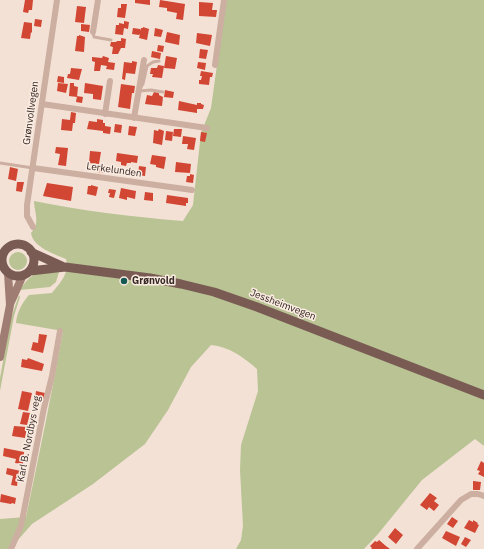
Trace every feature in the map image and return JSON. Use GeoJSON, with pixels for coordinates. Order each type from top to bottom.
{"type":"FeatureCollection","features":[{"type":"Feature","properties":{"kind":"main road"},"geometry":{"type":"LineString","coordinates":[[0,357],[10,304],[33,261],[31,252],[28,248],[20,245],[4,248],[4,267],[10,304]]}},
{"type":"Feature","properties":{"kind":"main road","name":"Jessheimvegen"},"geometry":{"type":"LineString","coordinates":[[31,252],[65,267]]}},
{"type":"Feature","properties":{"kind":"main road"},"geometry":{"type":"LineString","coordinates":[[4,267],[15,276],[26,273]]}},
{"type":"Feature","properties":{"kind":"main road","name":"Jessheimvegen"},"geometry":{"type":"LineString","coordinates":[[26,273],[65,267],[150,278],[214,292],[257,307],[484,395]]}},
{"type":"Feature","properties":{"kind":"street","name":"Grønvollvegen"},"geometry":{"type":"LineString","coordinates":[[33,227],[28,220],[27,212],[57,0]]}},
{"type":"Feature","properties":{"kind":"street"},"geometry":{"type":"LineString","coordinates":[[93,32],[98,0]]}},
{"type":"Feature","properties":{"kind":"street"},"geometry":{"type":"LineString","coordinates":[[215,66],[224,0]]}},
{"type":"Feature","properties":{"kind":"street"},"geometry":{"type":"LineString","coordinates":[[134,118],[144,60]]}},
{"type":"Feature","properties":{"kind":"street"},"geometry":{"type":"LineString","coordinates":[[105,114],[110,81]]}},
{"type":"Feature","properties":{"kind":"street"},"geometry":{"type":"LineString","coordinates":[[42,104],[207,128]]}},
{"type":"Feature","properties":{"kind":"street","name":"Lerkelunden"},"geometry":{"type":"LineString","coordinates":[[33,168],[192,190]]}},
{"type":"Feature","properties":{"kind":"street","name":"Karl B. Nordbys veg"},"geometry":{"type":"LineString","coordinates":[[11,549],[17,539],[21,526],[60,331]]}},
{"type":"Feature","properties":{"kind":"street"},"geometry":{"type":"LineString","coordinates":[[417,549],[465,496],[474,494],[484,496]]}},
{"type":"Feature","properties":{"kind":"lane"},"geometry":{"type":"LineString","coordinates":[[93,32],[94,37],[111,40]]}},
{"type":"Feature","properties":{"kind":"lane"},"geometry":{"type":"LineString","coordinates":[[139,89],[143,84],[147,66],[153,62],[159,61]]}},
{"type":"Feature","properties":{"kind":"lane"},"geometry":{"type":"LineString","coordinates":[[139,89],[163,92]]}},
{"type":"Feature","properties":{"kind":"lane"},"geometry":{"type":"LineString","coordinates":[[0,163],[33,168]]}},
{"type":"Feature","properties":{"kind":"green space"},"geometry":{"type":"Polygon","coordinates":[[[226,0],[484,0],[484,446],[475,439],[422,480],[364,549],[236,549],[241,540],[243,526],[240,470],[241,445],[258,391],[257,369],[236,353],[211,345],[191,367],[168,410],[145,444],[93,484],[32,524],[10,549],[0,549],[0,519],[26,517],[63,331],[16,323],[20,308],[29,295],[52,293],[64,278],[67,269],[66,259],[40,246],[33,238],[31,233],[36,225],[34,201],[108,213],[183,221],[193,205],[201,133],[211,108],[226,0]]]}},
{"type":"Feature","properties":{"kind":"green space"},"geometry":{"type":"Polygon","coordinates":[[[14,252],[22,252],[27,257],[25,268],[22,270],[14,270],[9,265],[9,257],[14,252]]]}},
{"type":"Feature","properties":{"kind":"green space"},"geometry":{"type":"Polygon","coordinates":[[[45,272],[59,272],[56,282],[50,287],[20,290],[28,279],[36,274],[45,272]]]}},
{"type":"Feature","properties":{"kind":"green space"},"geometry":{"type":"Polygon","coordinates":[[[19,295],[20,297],[14,316],[0,391],[0,378],[11,318],[19,295]]]}},
{"type":"Feature","properties":{"kind":"building"},"geometry":{"type":"Polygon","coordinates":[[[25,0],[33,0],[32,10],[29,10],[28,13],[23,12],[25,0]]]}},
{"type":"Feature","properties":{"kind":"building"},"geometry":{"type":"Polygon","coordinates":[[[135,0],[150,0],[150,5],[135,3],[135,0]]]}},
{"type":"Feature","properties":{"kind":"building"},"geometry":{"type":"Polygon","coordinates":[[[160,0],[185,4],[183,20],[176,19],[177,13],[167,11],[167,8],[159,7],[160,0]]]}},
{"type":"Feature","properties":{"kind":"building"},"geometry":{"type":"Polygon","coordinates":[[[199,2],[213,3],[212,10],[217,10],[216,17],[199,16],[199,2]]]}},
{"type":"Feature","properties":{"kind":"building"},"geometry":{"type":"Polygon","coordinates":[[[121,4],[127,4],[125,18],[117,17],[118,8],[121,8],[121,4]]]}},
{"type":"Feature","properties":{"kind":"building"},"geometry":{"type":"Polygon","coordinates":[[[77,6],[86,7],[84,23],[75,22],[77,6]]]}},
{"type":"Feature","properties":{"kind":"building"},"geometry":{"type":"Polygon","coordinates":[[[35,19],[42,20],[41,27],[34,26],[35,19]]]}},
{"type":"Feature","properties":{"kind":"building"},"geometry":{"type":"Polygon","coordinates":[[[124,21],[129,22],[128,29],[124,28],[123,35],[115,34],[116,25],[119,25],[119,23],[124,24],[124,21]]]}},
{"type":"Feature","properties":{"kind":"building"},"geometry":{"type":"Polygon","coordinates":[[[24,22],[32,23],[32,33],[31,32],[30,39],[21,38],[24,22]]]}},
{"type":"Feature","properties":{"kind":"building"},"geometry":{"type":"Polygon","coordinates":[[[81,24],[90,25],[89,32],[81,31],[81,24]]]}},
{"type":"Feature","properties":{"kind":"building"},"geometry":{"type":"Polygon","coordinates":[[[143,27],[149,29],[147,40],[139,38],[140,34],[132,34],[133,28],[140,29],[140,31],[143,27]]]}},
{"type":"Feature","properties":{"kind":"building"},"geometry":{"type":"Polygon","coordinates":[[[155,28],[163,30],[161,37],[154,36],[155,28]]]}},
{"type":"Feature","properties":{"kind":"building"},"geometry":{"type":"Polygon","coordinates":[[[167,32],[180,35],[179,45],[165,42],[167,32]]]}},
{"type":"Feature","properties":{"kind":"building"},"geometry":{"type":"Polygon","coordinates":[[[197,33],[212,35],[210,46],[196,43],[197,33]]]}},
{"type":"Feature","properties":{"kind":"building"},"geometry":{"type":"Polygon","coordinates":[[[79,35],[85,37],[84,52],[75,51],[77,36],[79,35]]]}},
{"type":"Feature","properties":{"kind":"building"},"geometry":{"type":"Polygon","coordinates":[[[121,38],[126,39],[125,48],[121,48],[118,54],[112,54],[113,47],[110,46],[111,42],[121,41],[121,38]]]}},
{"type":"Feature","properties":{"kind":"building"},"geometry":{"type":"Polygon","coordinates":[[[158,45],[164,46],[163,52],[157,51],[158,45]]]}},
{"type":"Feature","properties":{"kind":"building"},"geometry":{"type":"Polygon","coordinates":[[[200,49],[208,50],[206,59],[199,58],[200,49]]]}},
{"type":"Feature","properties":{"kind":"building"},"geometry":{"type":"Polygon","coordinates":[[[152,51],[161,53],[160,59],[151,57],[152,51]]]}},
{"type":"Feature","properties":{"kind":"building"},"geometry":{"type":"Polygon","coordinates":[[[103,56],[109,58],[108,62],[115,63],[114,70],[106,69],[107,66],[101,65],[100,71],[94,71],[95,62],[92,61],[92,57],[102,58],[103,56]]]}},
{"type":"Feature","properties":{"kind":"building"},"geometry":{"type":"Polygon","coordinates":[[[166,56],[177,58],[175,69],[164,68],[166,56]]]}},
{"type":"Feature","properties":{"kind":"building"},"geometry":{"type":"Polygon","coordinates":[[[132,61],[137,62],[135,74],[126,73],[125,80],[122,79],[124,62],[132,63],[132,61]]]}},
{"type":"Feature","properties":{"kind":"building"},"geometry":{"type":"Polygon","coordinates":[[[198,62],[206,63],[205,70],[197,68],[198,62]]]}},
{"type":"Feature","properties":{"kind":"building"},"geometry":{"type":"Polygon","coordinates":[[[158,65],[164,66],[162,78],[152,77],[153,74],[150,74],[151,68],[157,68],[158,65]]]}},
{"type":"Feature","properties":{"kind":"building"},"geometry":{"type":"Polygon","coordinates":[[[71,68],[82,69],[79,80],[67,78],[68,74],[70,74],[71,68]]]}},
{"type":"Feature","properties":{"kind":"building"},"geometry":{"type":"Polygon","coordinates":[[[201,71],[213,73],[212,77],[210,77],[209,85],[199,84],[199,80],[201,80],[202,76],[200,76],[201,71]]]}},
{"type":"Feature","properties":{"kind":"building"},"geometry":{"type":"Polygon","coordinates":[[[58,76],[64,77],[64,83],[57,82],[58,76]]]}},
{"type":"Feature","properties":{"kind":"building"},"geometry":{"type":"Polygon","coordinates":[[[58,83],[68,84],[66,93],[57,91],[58,83]]]}},
{"type":"Feature","properties":{"kind":"building"},"geometry":{"type":"Polygon","coordinates":[[[70,83],[74,83],[74,86],[78,87],[77,97],[69,96],[70,83]]]}},
{"type":"Feature","properties":{"kind":"building"},"geometry":{"type":"Polygon","coordinates":[[[85,83],[103,86],[101,100],[93,99],[93,94],[84,93],[85,83]]]}},
{"type":"Feature","properties":{"kind":"building"},"geometry":{"type":"Polygon","coordinates":[[[121,84],[135,86],[134,93],[132,93],[130,109],[118,107],[121,84]]]}},
{"type":"Feature","properties":{"kind":"building"},"geometry":{"type":"Polygon","coordinates":[[[165,90],[174,92],[173,98],[164,97],[165,90]]]}},
{"type":"Feature","properties":{"kind":"building"},"geometry":{"type":"Polygon","coordinates":[[[154,92],[159,93],[159,95],[163,97],[162,106],[145,104],[147,95],[152,96],[154,92]]]}},
{"type":"Feature","properties":{"kind":"building"},"geometry":{"type":"Polygon","coordinates":[[[77,96],[83,97],[82,103],[76,102],[77,96]]]}},
{"type":"Feature","properties":{"kind":"building"},"geometry":{"type":"Polygon","coordinates":[[[179,101],[197,105],[197,103],[201,103],[204,105],[203,109],[197,109],[197,113],[178,110],[179,101]]]}},
{"type":"Feature","properties":{"kind":"building"},"geometry":{"type":"Polygon","coordinates":[[[71,112],[76,113],[72,131],[61,130],[62,119],[70,120],[71,112]]]}},
{"type":"Feature","properties":{"kind":"building"},"geometry":{"type":"Polygon","coordinates":[[[97,119],[103,120],[105,126],[111,127],[110,134],[103,133],[103,131],[87,129],[89,121],[97,122],[97,119]]]}},
{"type":"Feature","properties":{"kind":"building"},"geometry":{"type":"Polygon","coordinates":[[[115,124],[122,125],[121,133],[114,132],[115,124]]]}},
{"type":"Feature","properties":{"kind":"building"},"geometry":{"type":"Polygon","coordinates":[[[129,126],[137,127],[135,136],[128,135],[129,126]]]}},
{"type":"Feature","properties":{"kind":"building"},"geometry":{"type":"Polygon","coordinates":[[[159,129],[164,131],[162,145],[153,143],[154,130],[158,131],[159,129]]]}},
{"type":"Feature","properties":{"kind":"building"},"geometry":{"type":"Polygon","coordinates":[[[174,129],[182,129],[181,137],[173,136],[174,129]]]}},
{"type":"Feature","properties":{"kind":"building"},"geometry":{"type":"Polygon","coordinates":[[[166,131],[173,132],[172,141],[165,140],[166,131]]]}},
{"type":"Feature","properties":{"kind":"building"},"geometry":{"type":"Polygon","coordinates":[[[201,132],[207,133],[205,142],[200,141],[201,132]]]}},
{"type":"Feature","properties":{"kind":"building"},"geometry":{"type":"Polygon","coordinates":[[[183,136],[196,138],[194,150],[187,149],[188,144],[182,144],[183,136]]]}},
{"type":"Feature","properties":{"kind":"building"},"geometry":{"type":"Polygon","coordinates":[[[56,147],[68,148],[66,166],[58,165],[60,154],[55,153],[56,147]]]}},
{"type":"Feature","properties":{"kind":"building"},"geometry":{"type":"Polygon","coordinates":[[[90,151],[101,152],[99,164],[89,163],[90,151]]]}},
{"type":"Feature","properties":{"kind":"building"},"geometry":{"type":"Polygon","coordinates":[[[117,153],[138,156],[137,163],[131,162],[127,163],[126,166],[121,165],[121,162],[116,161],[117,153]]]}},
{"type":"Feature","properties":{"kind":"building"},"geometry":{"type":"Polygon","coordinates":[[[152,155],[166,157],[164,169],[150,164],[152,155]]]}},
{"type":"Feature","properties":{"kind":"building"},"geometry":{"type":"Polygon","coordinates":[[[176,162],[191,164],[190,173],[175,172],[176,162]]]}},
{"type":"Feature","properties":{"kind":"building"},"geometry":{"type":"Polygon","coordinates":[[[98,165],[107,167],[106,173],[97,172],[98,165]]]}},
{"type":"Feature","properties":{"kind":"building"},"geometry":{"type":"Polygon","coordinates":[[[139,166],[146,167],[145,176],[138,175],[139,166]]]}},
{"type":"Feature","properties":{"kind":"building"},"geometry":{"type":"Polygon","coordinates":[[[10,167],[18,169],[16,181],[8,179],[10,167]]]}},
{"type":"Feature","properties":{"kind":"building"},"geometry":{"type":"Polygon","coordinates":[[[190,174],[194,175],[193,183],[186,182],[187,176],[190,176],[190,174]]]}},
{"type":"Feature","properties":{"kind":"building"},"geometry":{"type":"Polygon","coordinates":[[[17,182],[24,182],[22,192],[16,191],[17,182]]]}},
{"type":"Feature","properties":{"kind":"building"},"geometry":{"type":"Polygon","coordinates":[[[47,183],[73,187],[71,201],[43,196],[47,183]]]}},
{"type":"Feature","properties":{"kind":"building"},"geometry":{"type":"Polygon","coordinates":[[[91,185],[98,187],[96,196],[87,194],[88,186],[91,185]]]}},
{"type":"Feature","properties":{"kind":"building"},"geometry":{"type":"Polygon","coordinates":[[[121,188],[136,191],[135,199],[127,197],[127,200],[119,198],[121,188]]]}},
{"type":"Feature","properties":{"kind":"building"},"geometry":{"type":"Polygon","coordinates":[[[109,189],[116,190],[114,198],[109,197],[109,189]]]}},
{"type":"Feature","properties":{"kind":"building"},"geometry":{"type":"Polygon","coordinates":[[[145,192],[153,193],[153,201],[144,200],[145,192]]]}},
{"type":"Feature","properties":{"kind":"building"},"geometry":{"type":"Polygon","coordinates":[[[167,195],[188,198],[188,203],[186,203],[186,206],[166,203],[167,195]]]}},
{"type":"Feature","properties":{"kind":"building"},"geometry":{"type":"Polygon","coordinates":[[[39,334],[47,335],[43,353],[31,350],[33,342],[38,343],[39,334]]]}},
{"type":"Feature","properties":{"kind":"building"},"geometry":{"type":"Polygon","coordinates":[[[28,358],[44,364],[42,371],[21,367],[22,359],[27,360],[28,358]]]}},
{"type":"Feature","properties":{"kind":"building"},"geometry":{"type":"Polygon","coordinates":[[[22,391],[32,393],[28,411],[18,409],[22,391]]]}},
{"type":"Feature","properties":{"kind":"building"},"geometry":{"type":"Polygon","coordinates":[[[36,391],[45,393],[44,400],[35,398],[36,391]]]}},
{"type":"Feature","properties":{"kind":"building"},"geometry":{"type":"Polygon","coordinates":[[[23,412],[30,413],[27,425],[20,424],[23,412]]]}},
{"type":"Feature","properties":{"kind":"building"},"geometry":{"type":"Polygon","coordinates":[[[14,426],[27,427],[25,438],[12,436],[14,426]]]}},
{"type":"Feature","properties":{"kind":"building"},"geometry":{"type":"Polygon","coordinates":[[[4,448],[24,452],[23,464],[15,463],[16,459],[3,456],[4,448]]]}},
{"type":"Feature","properties":{"kind":"building"},"geometry":{"type":"Polygon","coordinates":[[[481,461],[484,463],[484,477],[478,474],[480,471],[477,470],[481,461]]]}},
{"type":"Feature","properties":{"kind":"building"},"geometry":{"type":"Polygon","coordinates":[[[7,468],[21,471],[21,476],[18,477],[17,486],[11,485],[13,476],[6,474],[7,468]]]}},
{"type":"Feature","properties":{"kind":"building"},"geometry":{"type":"Polygon","coordinates":[[[473,481],[481,482],[480,490],[473,490],[473,481]]]}},
{"type":"Feature","properties":{"kind":"building"},"geometry":{"type":"Polygon","coordinates":[[[430,493],[437,498],[434,501],[439,505],[434,511],[429,507],[427,510],[420,505],[430,493]]]}},
{"type":"Feature","properties":{"kind":"building"},"geometry":{"type":"Polygon","coordinates":[[[1,494],[16,498],[15,504],[0,502],[1,494]]]}},
{"type":"Feature","properties":{"kind":"building"},"geometry":{"type":"Polygon","coordinates":[[[452,517],[458,521],[453,528],[447,524],[452,517]]]}},
{"type":"Feature","properties":{"kind":"building"},"geometry":{"type":"Polygon","coordinates":[[[469,520],[473,522],[473,520],[479,525],[475,533],[464,528],[469,520]]]}},
{"type":"Feature","properties":{"kind":"building"},"geometry":{"type":"Polygon","coordinates":[[[395,528],[403,535],[396,544],[388,537],[395,528]]]}},
{"type":"Feature","properties":{"kind":"building"},"geometry":{"type":"Polygon","coordinates":[[[446,531],[460,537],[456,546],[442,538],[446,531]]]}},
{"type":"Feature","properties":{"kind":"building"},"geometry":{"type":"Polygon","coordinates":[[[465,537],[471,540],[466,547],[461,544],[465,537]]]}},
{"type":"Feature","properties":{"kind":"building"},"geometry":{"type":"Polygon","coordinates":[[[379,540],[390,549],[371,549],[372,548],[370,546],[375,541],[377,542],[379,540]]]}},
{"type":"Feature","properties":{"kind":"place","name":"Grønvold"},"geometry":{"type":"Point","coordinates":[124,281]}}]}
